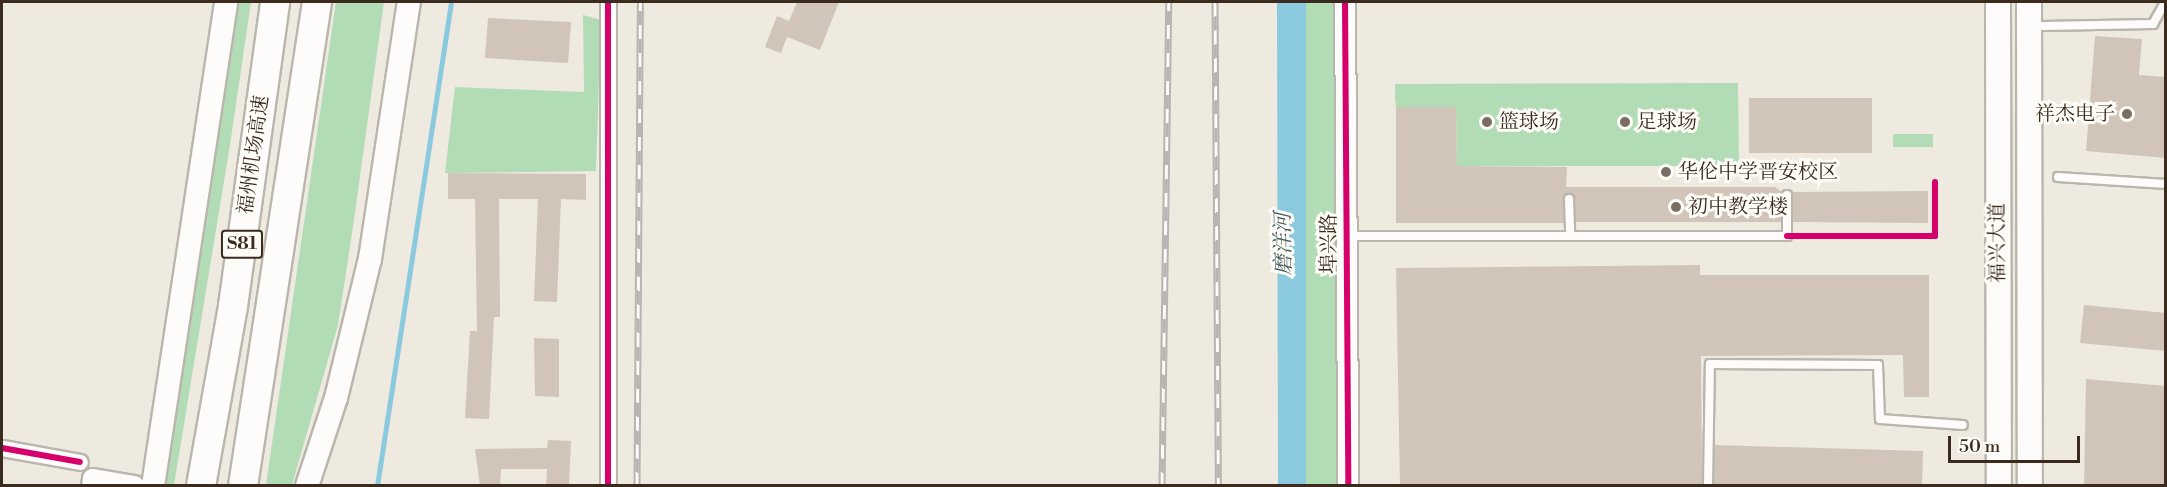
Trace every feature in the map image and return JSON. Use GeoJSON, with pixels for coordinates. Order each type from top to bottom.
{"type":"FeatureCollection","features":[{"type":"Feature","properties":{"kind":"highway","name":"福州机场高速"},"geometry":{"type":"LineString","coordinates":[[201,486],[275,2]]}},
{"type":"Feature","properties":{"kind":"highway","name":"福州机场高速"},"geometry":{"type":"LineString","coordinates":[[243,486],[317,2]]}},
{"type":"Feature","properties":{"kind":"main road"},"geometry":{"type":"LineString","coordinates":[[153,486],[226,2]]}},
{"type":"Feature","properties":{"kind":"main road"},"geometry":{"type":"LineString","coordinates":[[307,486],[336,398],[370,259],[409,2]]}},
{"type":"Feature","properties":{"kind":"main road","name":"福兴大道"},"geometry":{"type":"LineString","coordinates":[[1998,2],[1999,486]]}},
{"type":"Feature","properties":{"kind":"main road","name":"福兴大道"},"geometry":{"type":"LineString","coordinates":[[2029,2],[2030,486]]}},
{"type":"Feature","properties":{"kind":"street"},"geometry":{"type":"LineString","coordinates":[[608,2],[608,486]]}},
{"type":"Feature","properties":{"kind":"street","name":"埠兴路"},"geometry":{"type":"LineString","coordinates":[[1345,2],[1348,486]]}},
{"type":"Feature","properties":{"kind":"street"},"geometry":{"type":"LineString","coordinates":[[2,448],[80,462]]}},
{"type":"Feature","properties":{"kind":"street"},"geometry":{"type":"LineString","coordinates":[[92,482],[134,486]]}},
{"type":"Feature","properties":{"kind":"lane"},"geometry":{"type":"LineString","coordinates":[[2043,26],[2153,24],[2165,2]]}},
{"type":"Feature","properties":{"kind":"lane"},"geometry":{"type":"LineString","coordinates":[[2058,177],[2166,184]]}},
{"type":"Feature","properties":{"kind":"lane"},"geometry":{"type":"LineString","coordinates":[[1345,236],[1787,236],[1787,195]]}},
{"type":"Feature","properties":{"kind":"lane"},"geometry":{"type":"LineString","coordinates":[[1569,199],[1570,236]]}},
{"type":"Feature","properties":{"kind":"lane"},"geometry":{"type":"LineString","coordinates":[[1708,486],[1710,364],[1878,365],[1880,419],[1963,424]]}},
{"type":"Feature","properties":{"kind":"lane"},"geometry":{"type":"LineString","coordinates":[[80,462],[92,482]]}},
{"type":"Feature","properties":{"kind":"green space"},"geometry":{"type":"Polygon","coordinates":[[[235,2],[251,2],[174,485],[164,486],[235,2]]]}},
{"type":"Feature","properties":{"kind":"green space"},"geometry":{"type":"Polygon","coordinates":[[[336,2],[384,2],[354,220],[338,325],[292,485],[266,485],[336,2]]]}},
{"type":"Feature","properties":{"kind":"green space"},"geometry":{"type":"Polygon","coordinates":[[[1306,2],[1340,2],[1343,485],[1306,485],[1306,2]]]}},
{"type":"Feature","properties":{"kind":"green space"},"geometry":{"type":"Polygon","coordinates":[[[583,15],[601,20],[596,171],[445,173],[455,87],[584,92],[583,15]]]}},
{"type":"Feature","properties":{"kind":"green space"},"geometry":{"type":"Polygon","coordinates":[[[1738,83],[1739,166],[1457,166],[1456,107],[1396,107],[1395,98],[1395,84],[1738,83]]]}},
{"type":"Feature","properties":{"kind":"green space"},"geometry":{"type":"Polygon","coordinates":[[[1893,134],[1933,134],[1933,147],[1893,147],[1893,134]]]}},
{"type":"Feature","properties":{"kind":"water","name":"磨洋河"},"geometry":{"type":"Polygon","coordinates":[[[1277,2],[1306,2],[1306,485],[1278,485],[1277,2]]]}},
{"type":"Feature","properties":{"kind":"building"},"geometry":{"type":"Polygon","coordinates":[[[797,2],[839,2],[820,50],[787,37],[781,53],[765,47],[777,16],[789,21],[797,2]]]}},
{"type":"Feature","properties":{"kind":"building"},"geometry":{"type":"Polygon","coordinates":[[[488,18],[571,22],[568,63],[485,58],[488,18]]]}},
{"type":"Feature","properties":{"kind":"building","name":"祥杰电子"},"geometry":{"type":"Polygon","coordinates":[[[2095,36],[2142,39],[2139,75],[2166,77],[2166,158],[2086,151],[2095,36]]]}},
{"type":"Feature","properties":{"kind":"building"},"geometry":{"type":"Polygon","coordinates":[[[1749,98],[1872,98],[1872,153],[1749,153],[1749,98]]]}},
{"type":"Feature","properties":{"kind":"building"},"geometry":{"type":"Polygon","coordinates":[[[1396,107],[1456,107],[1457,166],[1567,167],[1566,187],[1775,187],[1782,192],[1781,222],[1576,222],[1575,198],[1569,193],[1563,199],[1564,223],[1396,223],[1396,107]]]}},
{"type":"Feature","properties":{"kind":"building"},"geometry":{"type":"Polygon","coordinates":[[[448,173],[586,174],[586,200],[561,199],[557,302],[534,301],[538,199],[499,199],[500,317],[494,317],[489,419],[465,418],[470,331],[477,331],[475,199],[448,199],[448,173]]]}},
{"type":"Feature","properties":{"kind":"building"},"geometry":{"type":"Polygon","coordinates":[[[1928,191],[1928,223],[1793,222],[1792,192],[1928,191]]]}},
{"type":"Feature","properties":{"kind":"building"},"geometry":{"type":"Polygon","coordinates":[[[1700,265],[1700,275],[1929,275],[1929,397],[1904,397],[1903,355],[1701,356],[1702,486],[1400,486],[1396,268],[1700,265]]]}},
{"type":"Feature","properties":{"kind":"building"},"geometry":{"type":"Polygon","coordinates":[[[2084,305],[2166,313],[2166,351],[2080,343],[2084,305]]]}},
{"type":"Feature","properties":{"kind":"building"},"geometry":{"type":"Polygon","coordinates":[[[534,338],[559,339],[559,397],[535,396],[534,338]]]}},
{"type":"Feature","properties":{"kind":"building"},"geometry":{"type":"Polygon","coordinates":[[[2086,379],[2166,386],[2166,486],[2084,486],[2086,379]]]}},
{"type":"Feature","properties":{"kind":"building"},"geometry":{"type":"Polygon","coordinates":[[[548,440],[571,441],[569,486],[546,486],[547,469],[501,469],[500,486],[480,486],[475,449],[547,448],[548,440]]]}},
{"type":"Feature","properties":{"kind":"building"},"geometry":{"type":"Polygon","coordinates":[[[1715,445],[1923,451],[1922,486],[1714,486],[1715,445]]]}},
{"type":"Feature","properties":{"kind":"waterway"},"geometry":{"type":"LineString","coordinates":[[377,486],[451,2]]}},
{"type":"Feature","properties":{"kind":"railway"},"geometry":{"type":"LineString","coordinates":[[637,486],[640,2]]}},
{"type":"Feature","properties":{"kind":"railway"},"geometry":{"type":"LineString","coordinates":[[1162,486],[1169,2]]}},
{"type":"Feature","properties":{"kind":"railway"},"geometry":{"type":"LineString","coordinates":[[1215,2],[1218,486]]}},
{"type":"Feature","properties":{"kind":"cycle path"},"geometry":{"type":"LineString","coordinates":[[608,2],[608,486]]}},
{"type":"Feature","properties":{"kind":"cycle path"},"geometry":{"type":"LineString","coordinates":[[1345,2],[1348,486]]}},
{"type":"Feature","properties":{"kind":"cycle path"},"geometry":{"type":"LineString","coordinates":[[1787,236],[1935,236],[1935,182]]}},
{"type":"Feature","properties":{"kind":"cycle path"},"geometry":{"type":"LineString","coordinates":[[2,448],[80,462]]}},
{"type":"Feature","properties":{"kind":"place","name":"祥杰电子"},"geometry":{"type":"Point","coordinates":[2127,114]}},
{"type":"Feature","properties":{"kind":"place","name":"篮球场"},"geometry":{"type":"Point","coordinates":[1487,122]}},
{"type":"Feature","properties":{"kind":"place","name":"足球场"},"geometry":{"type":"Point","coordinates":[1625,122]}},
{"type":"Feature","properties":{"kind":"place","name":"华伦中学晋安校区"},"geometry":{"type":"Point","coordinates":[1666,172]}},
{"type":"Feature","properties":{"kind":"place","name":"初中教学楼"},"geometry":{"type":"Point","coordinates":[1676,207]}}]}
